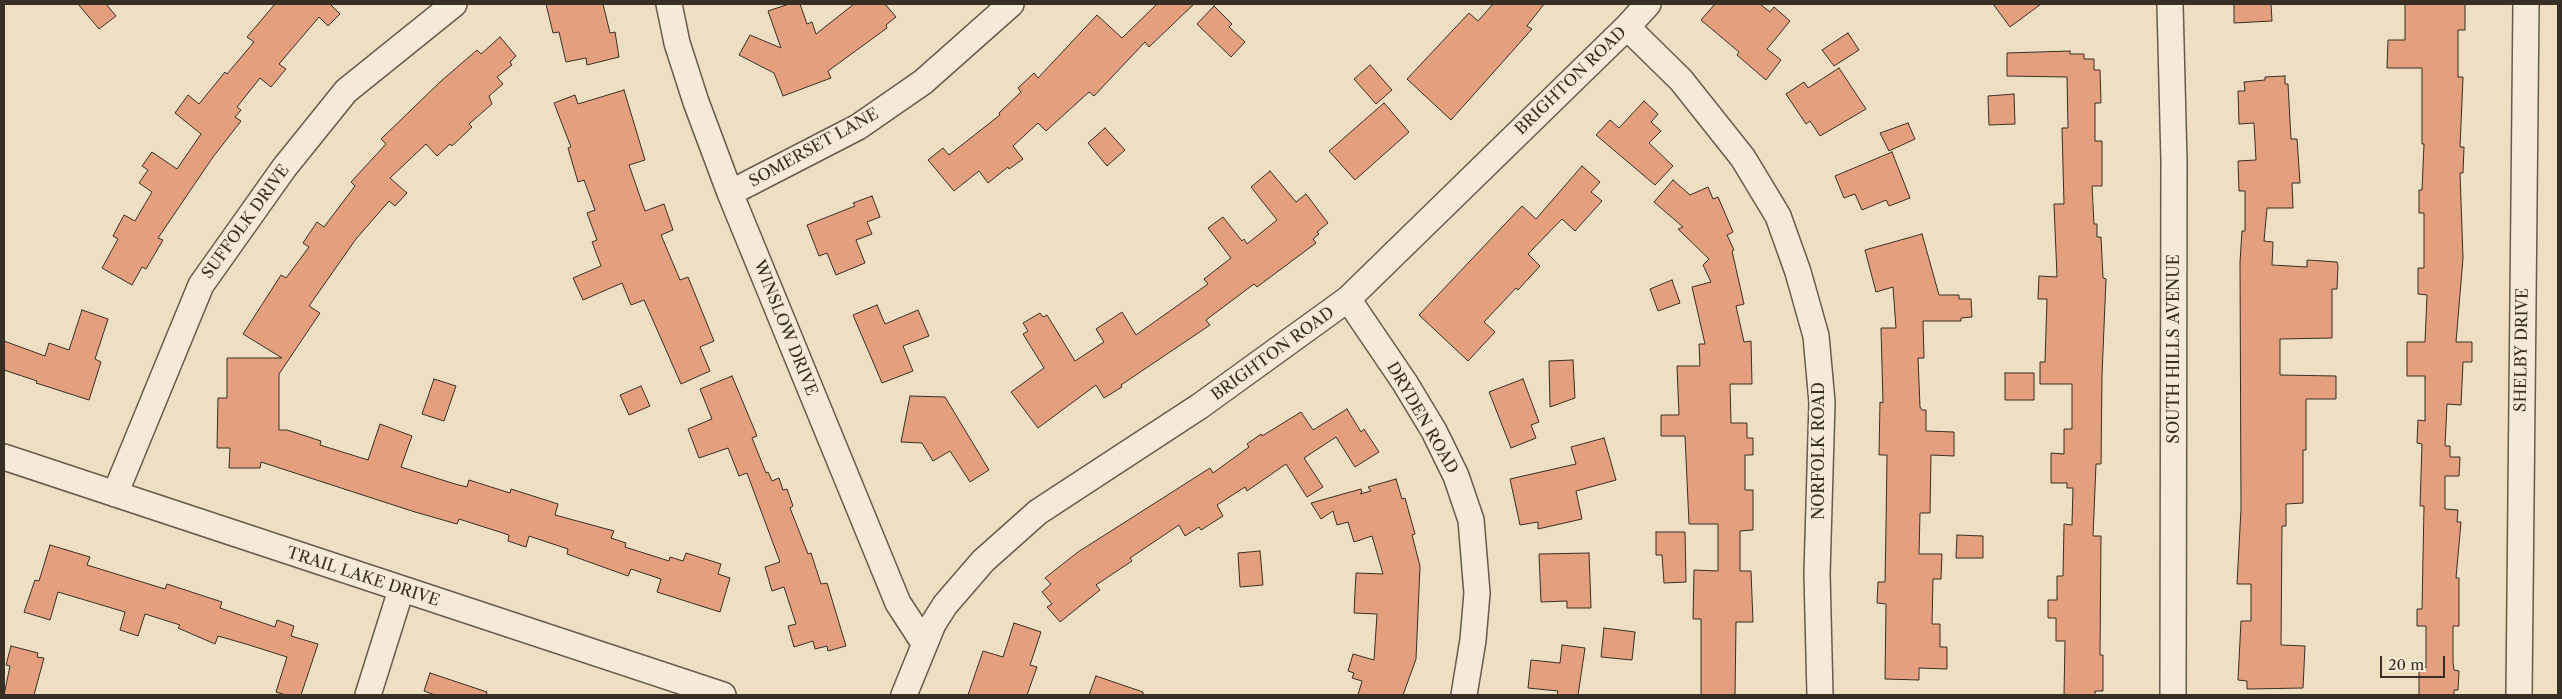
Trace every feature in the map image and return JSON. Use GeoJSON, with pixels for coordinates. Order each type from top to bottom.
{"type":"FeatureCollection","features":[{"type":"Feature","properties":{"kind":"street","name":"SUFFOLK DRIVE"},"geometry":{"type":"LineString","coordinates":[[115,494],[201,285],[284,168],[346,91],[454,4]]}},
{"type":"Feature","properties":{"kind":"street","name":"WINSLOW DRIVE"},"geometry":{"type":"LineString","coordinates":[[669,4],[677,43],[696,102],[730,193],[898,602],[924,644]]}},
{"type":"Feature","properties":{"kind":"street","name":"SOMERSET LANE"},"geometry":{"type":"LineString","coordinates":[[730,193],[858,127],[923,82],[1011,4]]}},
{"type":"Feature","properties":{"kind":"street","name":"BRIGHTON ROAD"},"geometry":{"type":"LineString","coordinates":[[904,695],[924,644],[945,605],[982,561],[1038,512],[1200,406],[1348,299],[1628,27],[1648,4]]}},
{"type":"Feature","properties":{"kind":"street","name":"SOUTH HILLS AVENUE"},"geometry":{"type":"LineString","coordinates":[[2170,4],[2174,162],[2173,695]]}},
{"type":"Feature","properties":{"kind":"street","name":"SHELBY DRIVE"},"geometry":{"type":"LineString","coordinates":[[2519,695],[2526,4]]}},
{"type":"Feature","properties":{"kind":"street","name":"NORFOLK ROAD"},"geometry":{"type":"LineString","coordinates":[[1628,27],[1681,80],[1743,158],[1778,216],[1798,272],[1816,336],[1822,402],[1817,574],[1820,695]]}},
{"type":"Feature","properties":{"kind":"street","name":"DRYDEN ROAD"},"geometry":{"type":"LineString","coordinates":[[1348,299],[1405,383],[1434,431],[1456,476],[1471,520],[1477,593],[1473,640],[1464,695]]}},
{"type":"Feature","properties":{"kind":"street","name":"TRAIL LAKE DRIVE"},"geometry":{"type":"LineString","coordinates":[[5,464],[115,494],[723,695]]}},
{"type":"Feature","properties":{"kind":"street"},"geometry":{"type":"LineString","coordinates":[[368,695],[401,590]]}},
{"type":"Feature","properties":{"kind":"building"},"geometry":{"type":"Polygon","coordinates":[[[78,4],[106,4],[116,16],[99,29],[78,4]]]}},
{"type":"Feature","properties":{"kind":"building"},"geometry":{"type":"Polygon","coordinates":[[[275,4],[330,4],[340,14],[328,26],[319,17],[279,64],[286,69],[271,87],[260,78],[237,107],[241,110],[235,117],[241,121],[213,157],[158,238],[163,240],[146,269],[142,267],[132,285],[102,268],[118,239],[113,236],[124,215],[135,221],[152,192],[139,183],[148,170],[142,166],[152,152],[177,169],[201,134],[175,113],[188,95],[199,104],[225,72],[227,74],[254,42],[247,37],[275,4]]]}},
{"type":"Feature","properties":{"kind":"building"},"geometry":{"type":"Polygon","coordinates":[[[546,4],[603,4],[610,33],[615,32],[619,57],[587,65],[586,58],[566,62],[559,32],[553,33],[546,4]]]}},
{"type":"Feature","properties":{"kind":"building"},"geometry":{"type":"Polygon","coordinates":[[[789,4],[800,4],[807,24],[812,22],[816,34],[854,4],[885,4],[896,17],[886,25],[887,28],[828,71],[831,78],[783,96],[774,73],[739,55],[750,35],[781,48],[768,11],[789,4]]]}},
{"type":"Feature","properties":{"kind":"building"},"geometry":{"type":"Polygon","coordinates":[[[1157,4],[1194,4],[1149,47],[1145,42],[1094,96],[1089,92],[1046,131],[1038,123],[1013,146],[1023,159],[1009,169],[1008,167],[988,183],[979,171],[954,191],[928,160],[943,148],[949,155],[1000,115],[999,113],[1021,92],[1018,88],[1034,73],[1038,78],[1097,15],[1122,38],[1157,4]]]}},
{"type":"Feature","properties":{"kind":"building"},"geometry":{"type":"Polygon","coordinates":[[[1493,4],[1544,4],[1527,26],[1532,29],[1451,120],[1407,79],[1469,13],[1478,21],[1493,4]]]}},
{"type":"Feature","properties":{"kind":"building"},"geometry":{"type":"Polygon","coordinates":[[[1715,4],[1760,4],[1770,12],[1774,7],[1790,21],[1767,49],[1781,60],[1766,80],[1737,55],[1739,52],[1701,20],[1715,4]]]}},
{"type":"Feature","properties":{"kind":"building"},"geometry":{"type":"Polygon","coordinates":[[[1993,4],[2041,4],[2010,27],[1993,4]]]}},
{"type":"Feature","properties":{"kind":"building"},"geometry":{"type":"Polygon","coordinates":[[[2234,4],[2271,4],[2272,21],[2234,23],[2234,4]]]}},
{"type":"Feature","properties":{"kind":"building"},"geometry":{"type":"Polygon","coordinates":[[[2405,4],[2465,4],[2465,30],[2458,30],[2458,77],[2463,77],[2460,147],[2464,147],[2463,173],[2460,173],[2463,258],[2456,342],[2472,342],[2472,362],[2463,362],[2461,405],[2447,404],[2445,446],[2450,446],[2450,457],[2460,457],[2459,476],[2445,476],[2445,509],[2458,510],[2457,522],[2461,522],[2456,578],[2459,578],[2459,626],[2453,626],[2454,670],[2459,671],[2458,690],[2454,690],[2454,695],[2419,695],[2419,668],[2426,668],[2426,626],[2417,626],[2417,609],[2422,609],[2424,506],[2420,506],[2422,444],[2417,443],[2418,420],[2425,421],[2425,376],[2407,376],[2407,342],[2425,342],[2427,295],[2418,294],[2418,268],[2424,268],[2424,213],[2419,213],[2419,190],[2422,190],[2424,144],[2422,144],[2422,68],[2387,68],[2388,40],[2405,40],[2405,4]]]}},
{"type":"Feature","properties":{"kind":"building"},"geometry":{"type":"Polygon","coordinates":[[[1214,6],[1232,24],[1229,27],[1245,42],[1231,57],[1197,24],[1214,6]]]}},
{"type":"Feature","properties":{"kind":"building"},"geometry":{"type":"Polygon","coordinates":[[[1848,33],[1859,50],[1834,66],[1822,50],[1848,33]]]}},
{"type":"Feature","properties":{"kind":"building"},"geometry":{"type":"Polygon","coordinates":[[[500,37],[516,56],[510,62],[512,65],[497,77],[503,84],[489,96],[492,104],[469,124],[472,127],[452,146],[450,144],[437,156],[426,144],[390,178],[407,193],[395,206],[389,201],[356,239],[309,306],[320,313],[279,374],[279,430],[287,430],[321,441],[320,445],[368,460],[380,424],[412,436],[401,467],[467,487],[469,480],[510,493],[511,489],[558,504],[555,515],[614,531],[611,538],[626,543],[625,547],[669,561],[670,557],[683,561],[686,553],[721,564],[718,574],[730,578],[720,612],[657,592],[661,579],[631,569],[628,576],[567,554],[568,549],[529,536],[526,547],[508,541],[509,535],[459,519],[457,524],[415,512],[261,462],[260,468],[229,468],[230,448],[217,448],[218,398],[227,398],[227,358],[282,358],[243,334],[281,275],[286,278],[309,247],[303,243],[317,222],[324,227],[355,186],[351,182],[386,144],[381,139],[440,82],[477,50],[481,54],[500,37]]]}},
{"type":"Feature","properties":{"kind":"building"},"geometry":{"type":"Polygon","coordinates":[[[2070,51],[2070,54],[2084,54],[2084,59],[2094,59],[2094,70],[2100,70],[2101,103],[2095,103],[2095,141],[2102,141],[2102,186],[2092,186],[2094,224],[2097,224],[2097,237],[2101,237],[2103,278],[2106,279],[2101,464],[2096,464],[2093,536],[2101,536],[2100,655],[2103,655],[2103,691],[2095,691],[2095,695],[2064,695],[2065,641],[2056,641],[2056,618],[2048,618],[2048,600],[2057,600],[2057,576],[2063,576],[2064,524],[2072,525],[2073,488],[2067,488],[2067,483],[2051,483],[2051,453],[2064,454],[2064,429],[2072,429],[2072,384],[2040,384],[2040,362],[2045,362],[2047,299],[2038,299],[2039,276],[2057,277],[2054,204],[2064,204],[2062,128],[2068,128],[2067,77],[2007,76],[2007,53],[2070,51]]]}},
{"type":"Feature","properties":{"kind":"building"},"geometry":{"type":"Polygon","coordinates":[[[1370,65],[1392,90],[1376,104],[1354,79],[1370,65]]]}},
{"type":"Feature","properties":{"kind":"building"},"geometry":{"type":"Polygon","coordinates":[[[1839,68],[1866,109],[1820,136],[1810,121],[1806,124],[1786,94],[1804,82],[1808,88],[1839,68]]]}},
{"type":"Feature","properties":{"kind":"building"},"geometry":{"type":"Polygon","coordinates":[[[2285,76],[2285,84],[2288,84],[2291,139],[2297,139],[2300,183],[2292,183],[2293,208],[2267,208],[2264,241],[2273,242],[2272,265],[2307,267],[2307,260],[2337,262],[2338,266],[2337,289],[2332,289],[2332,338],[2280,339],[2280,375],[2336,376],[2336,399],[2306,399],[2306,450],[2303,450],[2303,503],[2286,504],[2286,526],[2282,526],[2281,645],[2305,646],[2303,688],[2247,689],[2247,681],[2238,680],[2241,621],[2251,621],[2251,584],[2237,584],[2241,509],[2240,262],[2242,231],[2245,231],[2245,191],[2239,191],[2238,161],[2256,160],[2254,123],[2239,124],[2238,91],[2245,91],[2244,82],[2265,80],[2265,77],[2285,76]]]}},
{"type":"Feature","properties":{"kind":"building"},"geometry":{"type":"Polygon","coordinates":[[[624,90],[645,160],[629,165],[645,211],[664,204],[673,230],[661,235],[680,280],[688,277],[714,341],[700,347],[710,371],[681,384],[644,300],[631,305],[622,283],[583,300],[573,278],[601,266],[592,242],[597,240],[587,213],[595,210],[584,180],[578,182],[568,148],[571,147],[554,103],[575,95],[578,104],[624,90]]]}},
{"type":"Feature","properties":{"kind":"building"},"geometry":{"type":"Polygon","coordinates":[[[2014,94],[2015,124],[1989,125],[1988,96],[2014,94]]]}},
{"type":"Feature","properties":{"kind":"building"},"geometry":{"type":"Polygon","coordinates":[[[1644,101],[1658,114],[1651,122],[1661,131],[1649,143],[1673,166],[1655,185],[1596,135],[1610,120],[1619,128],[1644,101]]]}},
{"type":"Feature","properties":{"kind":"building"},"geometry":{"type":"Polygon","coordinates":[[[1384,103],[1409,132],[1355,180],[1329,151],[1384,103]]]}},
{"type":"Feature","properties":{"kind":"building"},"geometry":{"type":"Polygon","coordinates":[[[1908,123],[1915,139],[1889,151],[1880,133],[1908,123]]]}},
{"type":"Feature","properties":{"kind":"building"},"geometry":{"type":"Polygon","coordinates":[[[1105,128],[1125,150],[1107,166],[1088,143],[1105,128]]]}},
{"type":"Feature","properties":{"kind":"building"},"geometry":{"type":"Polygon","coordinates":[[[1892,152],[1910,198],[1889,206],[1886,200],[1862,210],[1855,194],[1844,198],[1835,176],[1892,152]]]}},
{"type":"Feature","properties":{"kind":"building"},"geometry":{"type":"Polygon","coordinates":[[[1582,166],[1600,182],[1591,192],[1602,201],[1575,231],[1562,219],[1528,254],[1540,266],[1484,322],[1495,332],[1468,361],[1419,315],[1522,206],[1536,219],[1582,166]]]}},
{"type":"Feature","properties":{"kind":"building"},"geometry":{"type":"Polygon","coordinates":[[[1270,171],[1296,202],[1306,194],[1328,223],[1317,232],[1319,234],[1313,239],[1316,243],[1257,287],[1254,284],[1206,320],[1210,325],[1121,385],[1122,387],[1104,398],[1096,385],[1038,428],[1011,392],[1044,368],[1023,334],[1028,331],[1023,323],[1040,313],[1043,317],[1047,315],[1075,361],[1104,342],[1096,329],[1122,312],[1136,335],[1208,284],[1204,279],[1231,258],[1208,228],[1223,217],[1242,241],[1244,239],[1247,244],[1277,220],[1251,187],[1270,171]]]}},
{"type":"Feature","properties":{"kind":"building"},"geometry":{"type":"Polygon","coordinates":[[[1673,180],[1690,195],[1708,187],[1713,199],[1718,197],[1733,232],[1727,235],[1734,250],[1732,251],[1744,304],[1736,306],[1744,342],[1751,341],[1752,384],[1730,384],[1731,423],[1747,423],[1747,438],[1753,438],[1753,455],[1745,455],[1745,490],[1753,490],[1753,530],[1740,531],[1740,571],[1751,571],[1753,622],[1736,622],[1735,695],[1701,695],[1701,619],[1693,619],[1694,570],[1718,571],[1718,524],[1689,524],[1685,436],[1661,436],[1661,415],[1679,415],[1677,366],[1700,366],[1699,344],[1705,344],[1692,287],[1711,282],[1703,265],[1709,259],[1678,229],[1683,227],[1654,202],[1673,180]]]}},
{"type":"Feature","properties":{"kind":"building"},"geometry":{"type":"Polygon","coordinates":[[[872,196],[880,217],[867,222],[872,234],[856,240],[865,263],[836,275],[827,253],[819,256],[807,225],[855,206],[853,203],[872,196]]]}},
{"type":"Feature","properties":{"kind":"building"},"geometry":{"type":"Polygon","coordinates":[[[1922,234],[1939,295],[1959,295],[1959,299],[1971,299],[1972,317],[1961,318],[1961,321],[1923,321],[1924,358],[1918,358],[1920,407],[1922,410],[1926,410],[1926,431],[1954,432],[1954,456],[1931,455],[1930,513],[1920,513],[1919,554],[1942,554],[1941,579],[1933,579],[1932,624],[1940,624],[1940,647],[1947,647],[1947,669],[1919,668],[1919,680],[1885,679],[1886,604],[1877,603],[1878,582],[1885,582],[1886,527],[1887,455],[1879,455],[1880,402],[1883,403],[1881,328],[1896,328],[1893,287],[1876,292],[1865,250],[1922,234]]]}},
{"type":"Feature","properties":{"kind":"building"},"geometry":{"type":"Polygon","coordinates":[[[1672,280],[1680,303],[1658,311],[1650,289],[1672,280]]]}},
{"type":"Feature","properties":{"kind":"building"},"geometry":{"type":"Polygon","coordinates":[[[877,305],[885,324],[918,310],[929,336],[903,346],[913,371],[882,383],[853,315],[877,305]]]}},
{"type":"Feature","properties":{"kind":"building"},"geometry":{"type":"Polygon","coordinates":[[[82,310],[108,319],[95,359],[101,362],[89,400],[36,383],[37,381],[4,370],[4,341],[45,356],[49,343],[69,350],[82,310]]]}},
{"type":"Feature","properties":{"kind":"building"},"geometry":{"type":"Polygon","coordinates":[[[1573,360],[1575,398],[1550,407],[1549,361],[1573,360]]]}},
{"type":"Feature","properties":{"kind":"building"},"geometry":{"type":"Polygon","coordinates":[[[2005,373],[2034,373],[2034,400],[2005,400],[2005,373]]]}},
{"type":"Feature","properties":{"kind":"building"},"geometry":{"type":"Polygon","coordinates":[[[732,376],[757,436],[752,438],[766,473],[768,472],[772,481],[779,478],[783,490],[787,489],[793,506],[790,508],[808,554],[811,553],[821,584],[827,583],[846,646],[828,651],[827,646],[815,649],[813,641],[794,647],[788,626],[796,624],[784,587],[772,591],[765,567],[780,562],[747,473],[739,476],[728,448],[699,458],[688,429],[712,419],[700,389],[732,376]]]}},
{"type":"Feature","properties":{"kind":"building"},"geometry":{"type":"Polygon","coordinates":[[[434,379],[456,386],[444,421],[422,414],[434,379]]]}},
{"type":"Feature","properties":{"kind":"building"},"geometry":{"type":"Polygon","coordinates":[[[1523,379],[1539,422],[1531,425],[1536,438],[1511,448],[1489,392],[1523,379]]]}},
{"type":"Feature","properties":{"kind":"building"},"geometry":{"type":"Polygon","coordinates":[[[641,386],[650,406],[629,415],[620,395],[641,386]]]}},
{"type":"Feature","properties":{"kind":"building"},"geometry":{"type":"Polygon","coordinates":[[[910,396],[945,397],[989,470],[970,482],[950,451],[933,461],[922,443],[901,442],[910,396]]]}},
{"type":"Feature","properties":{"kind":"building"},"geometry":{"type":"Polygon","coordinates":[[[1347,409],[1361,432],[1364,429],[1379,452],[1355,467],[1336,437],[1304,458],[1323,487],[1307,497],[1286,464],[1247,491],[1245,487],[1217,505],[1223,516],[1201,530],[1199,527],[1185,536],[1179,525],[1130,558],[1132,561],[1096,585],[1100,590],[1060,622],[1047,607],[1052,604],[1042,592],[1051,584],[1045,578],[1078,552],[1210,468],[1213,473],[1249,447],[1247,444],[1261,434],[1262,436],[1301,412],[1313,430],[1347,409]]]}},
{"type":"Feature","properties":{"kind":"building"},"geometry":{"type":"Polygon","coordinates":[[[1604,438],[1616,480],[1576,491],[1582,519],[1538,529],[1538,522],[1520,525],[1510,479],[1576,464],[1571,447],[1604,438]]]}},
{"type":"Feature","properties":{"kind":"building"},"geometry":{"type":"Polygon","coordinates":[[[1396,479],[1402,499],[1405,498],[1415,534],[1412,535],[1420,566],[1416,659],[1403,695],[1358,695],[1362,681],[1352,678],[1354,673],[1348,671],[1353,654],[1374,660],[1377,614],[1354,613],[1356,573],[1383,574],[1372,536],[1354,542],[1348,522],[1337,525],[1333,511],[1321,519],[1311,503],[1361,489],[1362,492],[1360,494],[1371,491],[1368,487],[1396,479]]]}},
{"type":"Feature","properties":{"kind":"building"},"geometry":{"type":"Polygon","coordinates":[[[1656,532],[1685,532],[1686,582],[1664,583],[1662,555],[1656,555],[1656,532]]]}},
{"type":"Feature","properties":{"kind":"building"},"geometry":{"type":"Polygon","coordinates":[[[1957,535],[1983,536],[1983,558],[1956,558],[1957,535]]]}},
{"type":"Feature","properties":{"kind":"building"},"geometry":{"type":"Polygon","coordinates":[[[50,545],[90,557],[87,565],[165,589],[167,584],[222,602],[220,608],[275,627],[277,620],[294,626],[291,636],[318,644],[301,695],[286,695],[276,692],[287,657],[246,644],[218,636],[215,644],[178,628],[180,625],[145,614],[138,636],[120,630],[125,612],[58,592],[50,620],[24,612],[35,580],[39,581],[50,545]]]}},
{"type":"Feature","properties":{"kind":"building"},"geometry":{"type":"Polygon","coordinates":[[[1260,551],[1263,585],[1240,587],[1238,553],[1260,551]]]}},
{"type":"Feature","properties":{"kind":"building"},"geometry":{"type":"Polygon","coordinates":[[[1589,553],[1591,608],[1567,608],[1567,601],[1541,602],[1539,554],[1589,553]]]}},
{"type":"Feature","properties":{"kind":"building"},"geometry":{"type":"Polygon","coordinates":[[[1014,623],[1041,632],[1030,665],[1037,667],[1027,695],[968,695],[983,651],[1003,657],[1014,623]]]}},
{"type":"Feature","properties":{"kind":"building"},"geometry":{"type":"Polygon","coordinates":[[[1604,628],[1635,632],[1632,660],[1601,657],[1604,628]]]}},
{"type":"Feature","properties":{"kind":"building"},"geometry":{"type":"Polygon","coordinates":[[[1562,645],[1585,648],[1578,695],[1557,695],[1558,691],[1528,688],[1531,660],[1560,663],[1562,645]]]}},
{"type":"Feature","properties":{"kind":"building"},"geometry":{"type":"Polygon","coordinates":[[[11,646],[38,653],[37,657],[44,658],[34,695],[4,695],[10,666],[6,665],[11,646]]]}},
{"type":"Feature","properties":{"kind":"building"},"geometry":{"type":"Polygon","coordinates":[[[430,673],[487,692],[486,695],[435,695],[424,691],[430,673]]]}},
{"type":"Feature","properties":{"kind":"building"},"geometry":{"type":"Polygon","coordinates":[[[1096,676],[1143,692],[1143,695],[1089,695],[1096,676]]]}}]}
